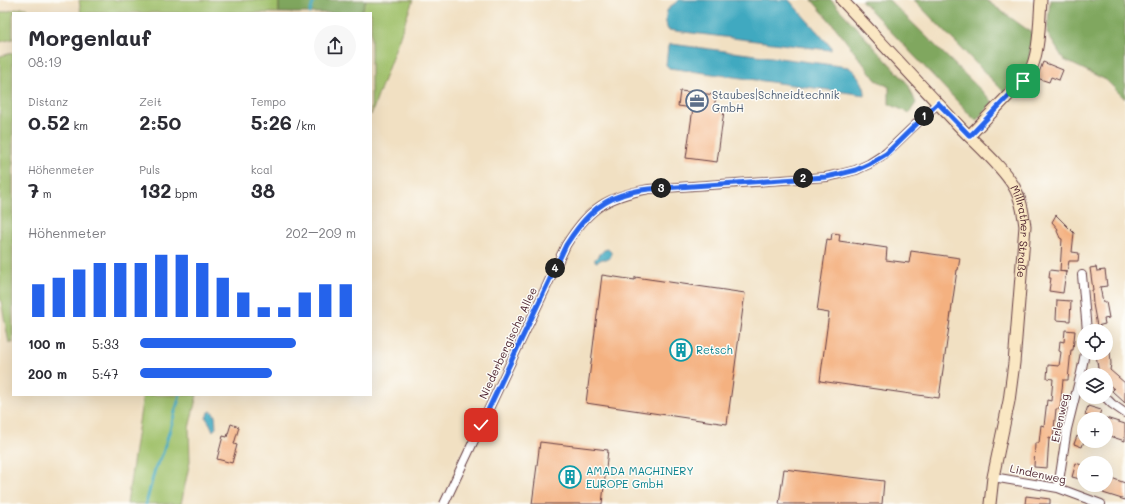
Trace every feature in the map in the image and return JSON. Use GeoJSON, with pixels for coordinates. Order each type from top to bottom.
{"type":"FeatureCollection","features":[{"type":"Feature","properties":{"kind":"main road","name":"Millrather Straße"},"geometry":{"type":"LineString","coordinates":[[842,0],[1000,167],[1014,186],[1023,208],[1025,226],[1014,370],[1009,402],[993,477],[990,504]]}},
{"type":"Feature","properties":{"kind":"main road"},"geometry":{"type":"LineString","coordinates":[[970,136],[1023,81],[1034,65],[1041,0]]}},
{"type":"Feature","properties":{"kind":"street","name":"Niederbergische Allee"},"geometry":{"type":"LineString","coordinates":[[444,504],[566,245],[575,231],[594,210],[605,202],[622,195],[649,189],[826,177],[856,170],[886,154],[938,103]]}},
{"type":"Feature","properties":{"kind":"street"},"geometry":{"type":"LineString","coordinates":[[1082,276],[1086,324]]}},
{"type":"Feature","properties":{"kind":"street","name":"Erlenweg"},"geometry":{"type":"LineString","coordinates":[[1058,488],[1067,429],[1077,395]]}},
{"type":"Feature","properties":{"kind":"street"},"geometry":{"type":"LineString","coordinates":[[1112,404],[1125,413]]}},
{"type":"Feature","properties":{"kind":"street","name":"Lindenweg"},"geometry":{"type":"LineString","coordinates":[[993,477],[1058,488],[1101,504]]}},
{"type":"Feature","properties":{"kind":"green space"},"geometry":{"type":"Polygon","coordinates":[[[79,0],[279,0],[279,12],[81,12],[79,0]]]}},
{"type":"Feature","properties":{"kind":"green space"},"geometry":{"type":"Polygon","coordinates":[[[279,0],[366,0],[361,12],[279,12],[279,0]]]}},
{"type":"Feature","properties":{"kind":"green space"},"geometry":{"type":"Polygon","coordinates":[[[366,0],[413,0],[372,112],[372,12],[361,12],[366,0]]]}},
{"type":"Feature","properties":{"kind":"green space"},"geometry":{"type":"Polygon","coordinates":[[[812,0],[831,0],[908,84],[916,103],[909,113],[889,104],[889,87],[876,80],[812,0]]]}},
{"type":"Feature","properties":{"kind":"green space"},"geometry":{"type":"Polygon","coordinates":[[[861,0],[889,0],[993,102],[976,121],[861,0]]]}},
{"type":"Feature","properties":{"kind":"green space"},"geometry":{"type":"Polygon","coordinates":[[[914,0],[986,0],[1032,33],[1029,62],[1004,92],[914,0]]]}},
{"type":"Feature","properties":{"kind":"green space"},"geometry":{"type":"Polygon","coordinates":[[[1050,0],[1125,0],[1125,99],[1106,80],[1064,60],[1047,33],[1050,0]]]}},
{"type":"Feature","properties":{"kind":"green space"},"geometry":{"type":"Polygon","coordinates":[[[21,8],[26,8],[30,12],[12,12],[12,39],[0,42],[0,13],[21,8]]]}},
{"type":"Feature","properties":{"kind":"green space"},"geometry":{"type":"Polygon","coordinates":[[[12,53],[12,343],[9,343],[0,296],[0,56],[12,53]]]}},
{"type":"Feature","properties":{"kind":"green space"},"geometry":{"type":"Polygon","coordinates":[[[143,396],[197,396],[189,428],[190,461],[181,504],[127,504],[143,396]]]}},
{"type":"Feature","properties":{"kind":"water"},"geometry":{"type":"Polygon","coordinates":[[[678,0],[789,0],[831,47],[831,50],[668,30],[666,22],[667,11],[678,0]]]}},
{"type":"Feature","properties":{"kind":"water"},"geometry":{"type":"Polygon","coordinates":[[[671,44],[848,67],[860,79],[864,87],[865,95],[669,68],[666,65],[668,46],[671,44]]]}},
{"type":"Feature","properties":{"kind":"water"},"geometry":{"type":"Polygon","coordinates":[[[608,249],[611,252],[609,259],[602,259],[597,262],[595,261],[595,259],[604,250],[608,249]]]}},
{"type":"Feature","properties":{"kind":"water"},"geometry":{"type":"Polygon","coordinates":[[[211,411],[214,414],[216,428],[213,431],[206,418],[208,413],[211,411]]]}},
{"type":"Feature","properties":{"kind":"building"},"geometry":{"type":"Polygon","coordinates":[[[1043,62],[1063,70],[1059,80],[1051,77],[1049,82],[1037,78],[1043,62]]]}},
{"type":"Feature","properties":{"kind":"building"},"geometry":{"type":"Polygon","coordinates":[[[680,91],[716,95],[714,109],[724,111],[717,162],[686,158],[693,108],[678,106],[680,91]]]}},
{"type":"Feature","properties":{"kind":"building"},"geometry":{"type":"Polygon","coordinates":[[[1056,215],[1074,233],[1072,252],[1079,253],[1078,261],[1069,261],[1067,272],[1060,271],[1062,239],[1057,231],[1058,229],[1052,222],[1056,215]]]}},
{"type":"Feature","properties":{"kind":"building"},"geometry":{"type":"Polygon","coordinates":[[[832,233],[840,234],[839,241],[887,248],[886,260],[909,263],[911,251],[960,258],[939,398],[820,381],[829,313],[817,311],[827,239],[831,240],[832,233]]]}},
{"type":"Feature","properties":{"kind":"building"},"geometry":{"type":"Polygon","coordinates":[[[1096,267],[1097,271],[1105,270],[1107,286],[1100,287],[1103,302],[1106,302],[1109,318],[1104,319],[1105,324],[1097,324],[1093,304],[1090,268],[1096,267]]]}},
{"type":"Feature","properties":{"kind":"building"},"geometry":{"type":"Polygon","coordinates":[[[1050,270],[1066,272],[1063,293],[1049,291],[1051,278],[1049,278],[1050,270]]]}},
{"type":"Feature","properties":{"kind":"building","name":"Retsch"},"geometry":{"type":"Polygon","coordinates":[[[602,275],[635,280],[635,277],[745,293],[727,424],[586,403],[602,275]]]}},
{"type":"Feature","properties":{"kind":"building"},"geometry":{"type":"Polygon","coordinates":[[[1057,300],[1071,301],[1070,321],[1056,320],[1057,300]]]}},
{"type":"Feature","properties":{"kind":"building"},"geometry":{"type":"Polygon","coordinates":[[[1065,330],[1075,331],[1073,350],[1071,350],[1068,380],[1063,380],[1060,409],[1056,409],[1053,439],[1049,438],[1047,468],[1034,467],[1035,443],[1039,443],[1041,425],[1044,426],[1047,400],[1051,401],[1053,379],[1047,378],[1048,365],[1059,366],[1061,352],[1059,351],[1060,341],[1064,342],[1065,330]]]}},
{"type":"Feature","properties":{"kind":"building"},"geometry":{"type":"Polygon","coordinates":[[[1097,360],[1111,360],[1110,368],[1098,368],[1097,360]]]}},
{"type":"Feature","properties":{"kind":"building"},"geometry":{"type":"Polygon","coordinates":[[[1113,373],[1125,383],[1125,403],[1113,392],[1113,373]]]}},
{"type":"Feature","properties":{"kind":"building"},"geometry":{"type":"Polygon","coordinates":[[[1088,406],[1101,410],[1100,412],[1086,412],[1088,406]]]}},
{"type":"Feature","properties":{"kind":"building"},"geometry":{"type":"Polygon","coordinates":[[[1113,420],[1125,424],[1125,441],[1113,437],[1113,420]]]}},
{"type":"Feature","properties":{"kind":"building"},"geometry":{"type":"Polygon","coordinates":[[[231,424],[239,427],[234,444],[237,445],[232,463],[217,459],[223,436],[227,437],[231,424]]]}},
{"type":"Feature","properties":{"kind":"building"},"geometry":{"type":"Polygon","coordinates":[[[1077,436],[1077,445],[1074,444],[1077,436]]]}},
{"type":"Feature","properties":{"kind":"building","name":"AMADA MACHINERY EUROPE GmbH"},"geometry":{"type":"Polygon","coordinates":[[[540,442],[608,450],[602,504],[532,504],[540,442]]]}},
{"type":"Feature","properties":{"kind":"building"},"geometry":{"type":"Polygon","coordinates":[[[1076,463],[1077,478],[1072,477],[1076,463]]]}},
{"type":"Feature","properties":{"kind":"building"},"geometry":{"type":"Polygon","coordinates":[[[784,469],[884,481],[882,504],[779,504],[784,469]]]}},
{"type":"Feature","properties":{"kind":"building"},"geometry":{"type":"Polygon","coordinates":[[[1113,479],[1125,483],[1125,500],[1103,493],[1113,492],[1113,479]]]}},
{"type":"Feature","properties":{"kind":"building"},"geometry":{"type":"Polygon","coordinates":[[[1026,496],[1050,499],[1050,504],[1025,504],[1026,496]]]}},
{"type":"Feature","properties":{"kind":"waterway"},"geometry":{"type":"LineString","coordinates":[[310,12],[314,0]]}},
{"type":"Feature","properties":{"kind":"waterway"},"geometry":{"type":"LineString","coordinates":[[146,504],[155,469],[163,453],[180,396]]}},
{"type":"Feature","properties":{"kind":"place","name":"Staubes|Schneidtechnik GmbH"},"geometry":{"type":"Point","coordinates":[697,101]}},
{"type":"Feature","properties":{"kind":"place","name":"Retsch"},"geometry":{"type":"Point","coordinates":[681,350]}},
{"type":"Feature","properties":{"kind":"place","name":"AMADA MACHINERY EUROPE GmbH"},"geometry":{"type":"Point","coordinates":[570,477]}},
{"type":"Feature","properties":{"kind":"route"},"geometry":{"type":"LineString","coordinates":[[481,425],[566,245],[584,220],[605,202],[632,192],[649,189],[826,177],[856,170],[886,154],[938,103],[970,136],[1023,81]]}}]}
